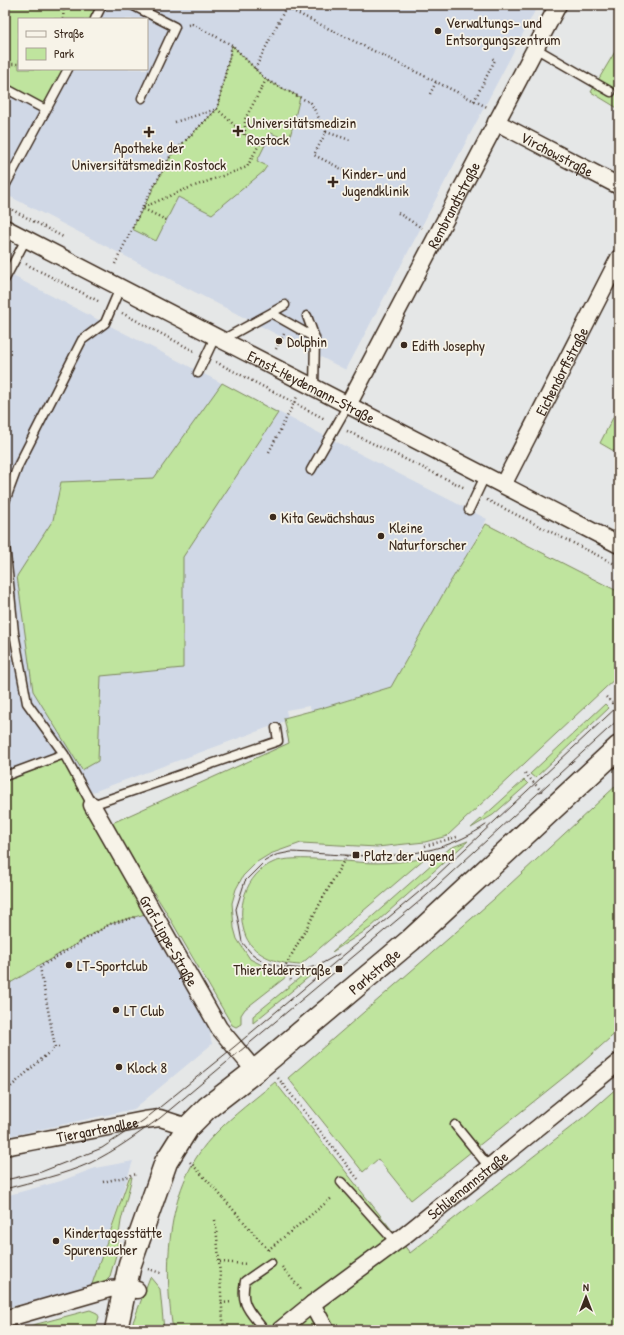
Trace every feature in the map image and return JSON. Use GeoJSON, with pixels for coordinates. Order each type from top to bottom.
{"type":"FeatureCollection","features":[{"type":"Feature","properties":{"kind":"main road","name":"Parkstraße"},"geometry":{"type":"LineString","coordinates":[[119,1330],[131,1289],[130,1264],[166,1162],[188,1127],[207,1108],[255,1071],[411,940],[619,747]]}},
{"type":"Feature","properties":{"kind":"main road","name":"Parkstraße"},"geometry":{"type":"LineString","coordinates":[[116,1330],[131,1289]]}},
{"type":"Feature","properties":{"kind":"street","name":"Rembrandtstraße"},"geometry":{"type":"LineString","coordinates":[[348,405],[558,5]]}},
{"type":"Feature","properties":{"kind":"street","name":"Virchowstraße"},"geometry":{"type":"LineString","coordinates":[[498,118],[619,186]]}},
{"type":"Feature","properties":{"kind":"street","name":"Ernst-Heydemann-Straße"},"geometry":{"type":"LineString","coordinates":[[5,228],[619,544]]}},
{"type":"Feature","properties":{"kind":"street","name":"Eichendorffstraße"},"geometry":{"type":"LineString","coordinates":[[503,485],[619,258]]}},
{"type":"Feature","properties":{"kind":"street","name":"Graf-Lippe-Straße"},"geometry":{"type":"LineString","coordinates":[[92,805],[219,1028],[255,1071]]}},
{"type":"Feature","properties":{"kind":"street","name":"Schliemannstraße"},"geometry":{"type":"LineString","coordinates":[[280,1330],[490,1167],[619,1062]]}},
{"type":"Feature","properties":{"kind":"street","name":"Tiergartenallee"},"geometry":{"type":"LineString","coordinates":[[5,1147],[160,1118],[188,1127]]}},
{"type":"Feature","properties":{"kind":"street"},"geometry":{"type":"LineString","coordinates":[[5,1319],[109,1289],[131,1289]]}},
{"type":"Feature","properties":{"kind":"street"},"geometry":{"type":"LineString","coordinates":[[312,1304],[326,1330]]}},
{"type":"Feature","properties":{"kind":"lane"},"geometry":{"type":"LineString","coordinates":[[96,18],[102,5]]}},
{"type":"Feature","properties":{"kind":"lane"},"geometry":{"type":"LineString","coordinates":[[132,5],[175,27],[142,98]]}},
{"type":"Feature","properties":{"kind":"lane"},"geometry":{"type":"LineString","coordinates":[[535,48],[611,92]]}},
{"type":"Feature","properties":{"kind":"lane"},"geometry":{"type":"LineString","coordinates":[[5,186],[67,70]]}},
{"type":"Feature","properties":{"kind":"lane"},"geometry":{"type":"LineString","coordinates":[[5,88],[46,110]]}},
{"type":"Feature","properties":{"kind":"lane"},"geometry":{"type":"LineString","coordinates":[[5,279],[26,239]]}},
{"type":"Feature","properties":{"kind":"lane"},"geometry":{"type":"LineString","coordinates":[[5,501],[18,466],[82,340],[105,323],[120,288]]}},
{"type":"Feature","properties":{"kind":"lane"},"geometry":{"type":"LineString","coordinates":[[198,373],[205,356],[218,338],[285,305]]}},
{"type":"Feature","properties":{"kind":"lane"},"geometry":{"type":"LineString","coordinates":[[270,313],[315,338]]}},
{"type":"Feature","properties":{"kind":"lane"},"geometry":{"type":"LineString","coordinates":[[307,316],[315,338],[314,388]]}},
{"type":"Feature","properties":{"kind":"lane"},"geometry":{"type":"LineString","coordinates":[[311,470],[335,425],[348,405]]}},
{"type":"Feature","properties":{"kind":"lane"},"geometry":{"type":"LineString","coordinates":[[469,510],[486,476]]}},
{"type":"Feature","properties":{"kind":"lane"},"geometry":{"type":"LineString","coordinates":[[5,544],[8,603],[27,703],[64,754],[92,805],[278,741],[276,728]]}},
{"type":"Feature","properties":{"kind":"lane"},"geometry":{"type":"LineString","coordinates":[[5,776],[64,754]]}},
{"type":"Feature","properties":{"kind":"lane"},"geometry":{"type":"LineString","coordinates":[[455,1125],[490,1167]]}},
{"type":"Feature","properties":{"kind":"lane"},"geometry":{"type":"LineString","coordinates":[[341,1182],[395,1242]]}},
{"type":"Feature","properties":{"kind":"lane"},"geometry":{"type":"LineString","coordinates":[[264,1330],[243,1302],[242,1293],[245,1281],[274,1260]]}},
{"type":"Feature","properties":{"kind":"path"},"geometry":{"type":"LineString","coordinates":[[63,18],[64,5]]}},
{"type":"Feature","properties":{"kind":"path"},"geometry":{"type":"LineString","coordinates":[[281,5],[286,6],[474,101],[498,118]]}},
{"type":"Feature","properties":{"kind":"path"},"geometry":{"type":"LineString","coordinates":[[255,68],[286,6]]}},
{"type":"Feature","properties":{"kind":"path"},"geometry":{"type":"LineString","coordinates":[[175,27],[192,24],[232,45],[266,80],[312,103],[326,132],[350,140]]}},
{"type":"Feature","properties":{"kind":"path"},"geometry":{"type":"LineString","coordinates":[[115,264],[142,208],[171,155],[217,109],[232,45]]}},
{"type":"Feature","properties":{"kind":"path"},"geometry":{"type":"LineString","coordinates":[[474,101],[495,60],[490,57]]}},
{"type":"Feature","properties":{"kind":"path"},"geometry":{"type":"LineString","coordinates":[[5,61],[11,64],[18,64]]}},
{"type":"Feature","properties":{"kind":"path"},"geometry":{"type":"LineString","coordinates":[[245,135],[245,119],[266,80]]}},
{"type":"Feature","properties":{"kind":"path"},"geometry":{"type":"LineString","coordinates":[[430,94],[436,82]]}},
{"type":"Feature","properties":{"kind":"path"},"geometry":{"type":"LineString","coordinates":[[175,122],[217,109]]}},
{"type":"Feature","properties":{"kind":"path"},"geometry":{"type":"LineString","coordinates":[[217,109],[245,135],[265,145]]}},
{"type":"Feature","properties":{"kind":"path"},"geometry":{"type":"LineString","coordinates":[[326,132],[314,155],[352,174]]}},
{"type":"Feature","properties":{"kind":"path"},"geometry":{"type":"LineString","coordinates":[[142,208],[181,191],[247,167],[260,143]]}},
{"type":"Feature","properties":{"kind":"path"},"geometry":{"type":"LineString","coordinates":[[142,208],[166,220]]}},
{"type":"Feature","properties":{"kind":"path"},"geometry":{"type":"LineString","coordinates":[[398,213],[422,227]]}},
{"type":"Feature","properties":{"kind":"path"},"geometry":{"type":"LineString","coordinates":[[15,258],[294,402],[335,425],[477,494],[619,566]]}},
{"type":"Feature","properties":{"kind":"path"},"geometry":{"type":"LineString","coordinates":[[269,364],[289,323]]}},
{"type":"Feature","properties":{"kind":"path"},"geometry":{"type":"LineString","coordinates":[[269,452],[294,402]]}},
{"type":"Feature","properties":{"kind":"path"},"geometry":{"type":"LineString","coordinates":[[606,697],[612,703],[619,697]]}},
{"type":"Feature","properties":{"kind":"path"},"geometry":{"type":"LineString","coordinates":[[525,773],[546,796]]}},
{"type":"Feature","properties":{"kind":"path"},"geometry":{"type":"LineString","coordinates":[[425,846],[457,837]]}},
{"type":"Feature","properties":{"kind":"path"},"geometry":{"type":"LineString","coordinates":[[291,980],[286,965],[348,853]]}},
{"type":"Feature","properties":{"kind":"path"},"geometry":{"type":"LineString","coordinates":[[55,1047],[40,966],[110,924],[152,912]]}},
{"type":"Feature","properties":{"kind":"path"},"geometry":{"type":"LineString","coordinates":[[5,1092],[55,1047],[59,1047]]}},
{"type":"Feature","properties":{"kind":"path"},"geometry":{"type":"LineString","coordinates":[[277,1077],[360,1181]]}},
{"type":"Feature","properties":{"kind":"path"},"geometry":{"type":"LineString","coordinates":[[188,1160],[268,1250],[274,1260],[312,1304]]}},
{"type":"Feature","properties":{"kind":"path"},"geometry":{"type":"LineString","coordinates":[[103,1182],[137,1174]]}},
{"type":"Feature","properties":{"kind":"path"},"geometry":{"type":"LineString","coordinates":[[268,1250],[333,1197]]}},
{"type":"Feature","properties":{"kind":"path"},"geometry":{"type":"LineString","coordinates":[[215,1220],[220,1262],[221,1303],[224,1330]]}},
{"type":"Feature","properties":{"kind":"path"},"geometry":{"type":"LineString","coordinates":[[220,1262],[247,1263],[254,1275]]}},
{"type":"Feature","properties":{"kind":"shaded area","name":"Universitätsmedizin Rostock"},"geometry":{"type":"Polygon","coordinates":[[[5,5],[538,5],[346,370],[5,194],[5,5]]]}},
{"type":"Feature","properties":{"kind":"shaded area"},"geometry":{"type":"Polygon","coordinates":[[[5,272],[487,519],[391,687],[312,712],[309,706],[286,710],[288,720],[82,796],[215,1030],[210,1034],[212,1044],[134,1109],[5,1137],[5,272]]]}},
{"type":"Feature","properties":{"kind":"shaded area","name":"Kindertagesstätte Spurensucher"},"geometry":{"type":"Polygon","coordinates":[[[133,1161],[91,1287],[5,1308],[5,1196],[61,1181],[95,1168],[133,1161]]]}},
{"type":"Feature","properties":{"kind":"green space"},"geometry":{"type":"Polygon","coordinates":[[[5,5],[102,5],[96,18],[18,18],[18,70],[67,70],[46,110],[5,88],[5,5]]]}},
{"type":"Feature","properties":{"kind":"green space"},"geometry":{"type":"Polygon","coordinates":[[[232,45],[266,80],[300,97],[289,141],[271,133],[257,161],[267,166],[263,172],[212,214],[178,197],[156,241],[132,229],[171,155],[217,109],[232,45]]]}},
{"type":"Feature","properties":{"kind":"green space"},"geometry":{"type":"Polygon","coordinates":[[[619,45],[619,109],[591,92],[619,45]]]}},
{"type":"Feature","properties":{"kind":"green space"},"geometry":{"type":"Polygon","coordinates":[[[222,383],[278,413],[183,557],[183,668],[101,676],[98,761],[82,770],[33,691],[17,576],[53,520],[61,482],[154,478],[222,383]]]}},
{"type":"Feature","properties":{"kind":"green space"},"geometry":{"type":"Polygon","coordinates":[[[619,406],[619,454],[600,443],[619,406]]]}},
{"type":"Feature","properties":{"kind":"green space"},"geometry":{"type":"Polygon","coordinates":[[[486,524],[619,592],[619,675],[447,836],[425,842],[377,847],[301,843],[270,854],[257,862],[243,876],[236,889],[232,903],[234,928],[237,939],[250,959],[286,977],[245,1009],[241,1015],[241,1024],[236,1027],[232,1025],[165,910],[110,824],[289,743],[284,718],[391,687],[447,587],[486,524]]]}},
{"type":"Feature","properties":{"kind":"green space"},"geometry":{"type":"Polygon","coordinates":[[[605,704],[609,708],[535,778],[530,774],[605,704]]]}},
{"type":"Feature","properties":{"kind":"green space"},"geometry":{"type":"Polygon","coordinates":[[[64,754],[152,912],[110,924],[5,986],[5,776],[64,754]]]}},
{"type":"Feature","properties":{"kind":"green space"},"geometry":{"type":"Polygon","coordinates":[[[524,780],[528,784],[493,815],[471,828],[524,780]]]}},
{"type":"Feature","properties":{"kind":"green space"},"geometry":{"type":"Polygon","coordinates":[[[619,783],[619,1030],[583,1062],[411,1200],[378,1159],[363,1172],[288,1078],[494,899],[619,783]]]}},
{"type":"Feature","properties":{"kind":"green space"},"geometry":{"type":"Polygon","coordinates":[[[468,841],[370,928],[332,952],[450,848],[468,841]]]}},
{"type":"Feature","properties":{"kind":"green space"},"geometry":{"type":"Polygon","coordinates":[[[425,858],[300,965],[284,963],[269,958],[255,950],[246,937],[242,916],[242,905],[245,894],[249,884],[256,875],[274,862],[283,860],[309,859],[383,863],[425,858]]]}},
{"type":"Feature","properties":{"kind":"green space"},"geometry":{"type":"Polygon","coordinates":[[[316,971],[253,1023],[253,1016],[303,975],[316,971]]]}},
{"type":"Feature","properties":{"kind":"green space"},"geometry":{"type":"Polygon","coordinates":[[[275,1082],[410,1253],[585,1116],[619,1086],[619,1330],[173,1330],[168,1279],[169,1253],[172,1226],[186,1176],[199,1154],[215,1134],[275,1082]]]}},
{"type":"Feature","properties":{"kind":"green space"},"geometry":{"type":"Polygon","coordinates":[[[132,1177],[121,1221],[116,1255],[110,1276],[102,1284],[91,1287],[129,1178],[132,1177]]]}},
{"type":"Feature","properties":{"kind":"green space"},"geometry":{"type":"Polygon","coordinates":[[[150,1277],[160,1289],[164,1330],[130,1330],[150,1277]]]}},
{"type":"Feature","properties":{"kind":"green space"},"geometry":{"type":"Polygon","coordinates":[[[90,1310],[97,1313],[99,1317],[95,1330],[14,1330],[90,1310]]]}},
{"type":"Feature","properties":{"kind":"tram line"},"geometry":{"type":"LineString","coordinates":[[5,1180],[41,1172],[102,1148],[144,1120],[234,1047],[419,892],[619,705]]}},
{"type":"Feature","properties":{"kind":"tram line"},"geometry":{"type":"LineString","coordinates":[[5,1189],[59,1174],[90,1163],[117,1148],[160,1118],[427,895],[619,719]]}},
{"type":"Feature","properties":{"kind":"tram line"},"geometry":{"type":"LineString","coordinates":[[339,954],[319,965],[306,969],[282,967],[264,962],[251,953],[242,942],[236,909],[245,881],[265,861],[276,855],[291,852],[367,856],[416,853],[439,847],[463,838],[486,825]]}},
{"type":"Feature","properties":{"kind":"place","name":"Verwaltungs- und Entsorgungszentrum"},"geometry":{"type":"Point","coordinates":[438,31]}},
{"type":"Feature","properties":{"kind":"place","name":"Universitätsmedizin Rostock"},"geometry":{"type":"Point","coordinates":[238,131]}},
{"type":"Feature","properties":{"kind":"place","name":"Apotheke der Universitätsmedizin Rostock"},"geometry":{"type":"Point","coordinates":[149,132]}},
{"type":"Feature","properties":{"kind":"place","name":"Kinder- und Jugendklinik"},"geometry":{"type":"Point","coordinates":[333,182]}},
{"type":"Feature","properties":{"kind":"place","name":"Dolphin"},"geometry":{"type":"Point","coordinates":[279,341]}},
{"type":"Feature","properties":{"kind":"place","name":"Edith Josephy"},"geometry":{"type":"Point","coordinates":[404,345]}},
{"type":"Feature","properties":{"kind":"place","name":"Kita Gewächshaus"},"geometry":{"type":"Point","coordinates":[273,517]}},
{"type":"Feature","properties":{"kind":"place","name":"Kleine Naturforscher"},"geometry":{"type":"Point","coordinates":[381,536]}},
{"type":"Feature","properties":{"kind":"place","name":"Platz der Jugend"},"geometry":{"type":"Point","coordinates":[356,855]}},
{"type":"Feature","properties":{"kind":"place","name":"LT-Sportclub"},"geometry":{"type":"Point","coordinates":[69,965]}},
{"type":"Feature","properties":{"kind":"place","name":"Thierfelderstraße"},"geometry":{"type":"Point","coordinates":[339,969]}},
{"type":"Feature","properties":{"kind":"place","name":"LT Club"},"geometry":{"type":"Point","coordinates":[116,1010]}},
{"type":"Feature","properties":{"kind":"place","name":"Klock 8"},"geometry":{"type":"Point","coordinates":[119,1067]}},
{"type":"Feature","properties":{"kind":"place","name":"Kindertagesstätte Spurensucher"},"geometry":{"type":"Point","coordinates":[56,1241]}}]}
